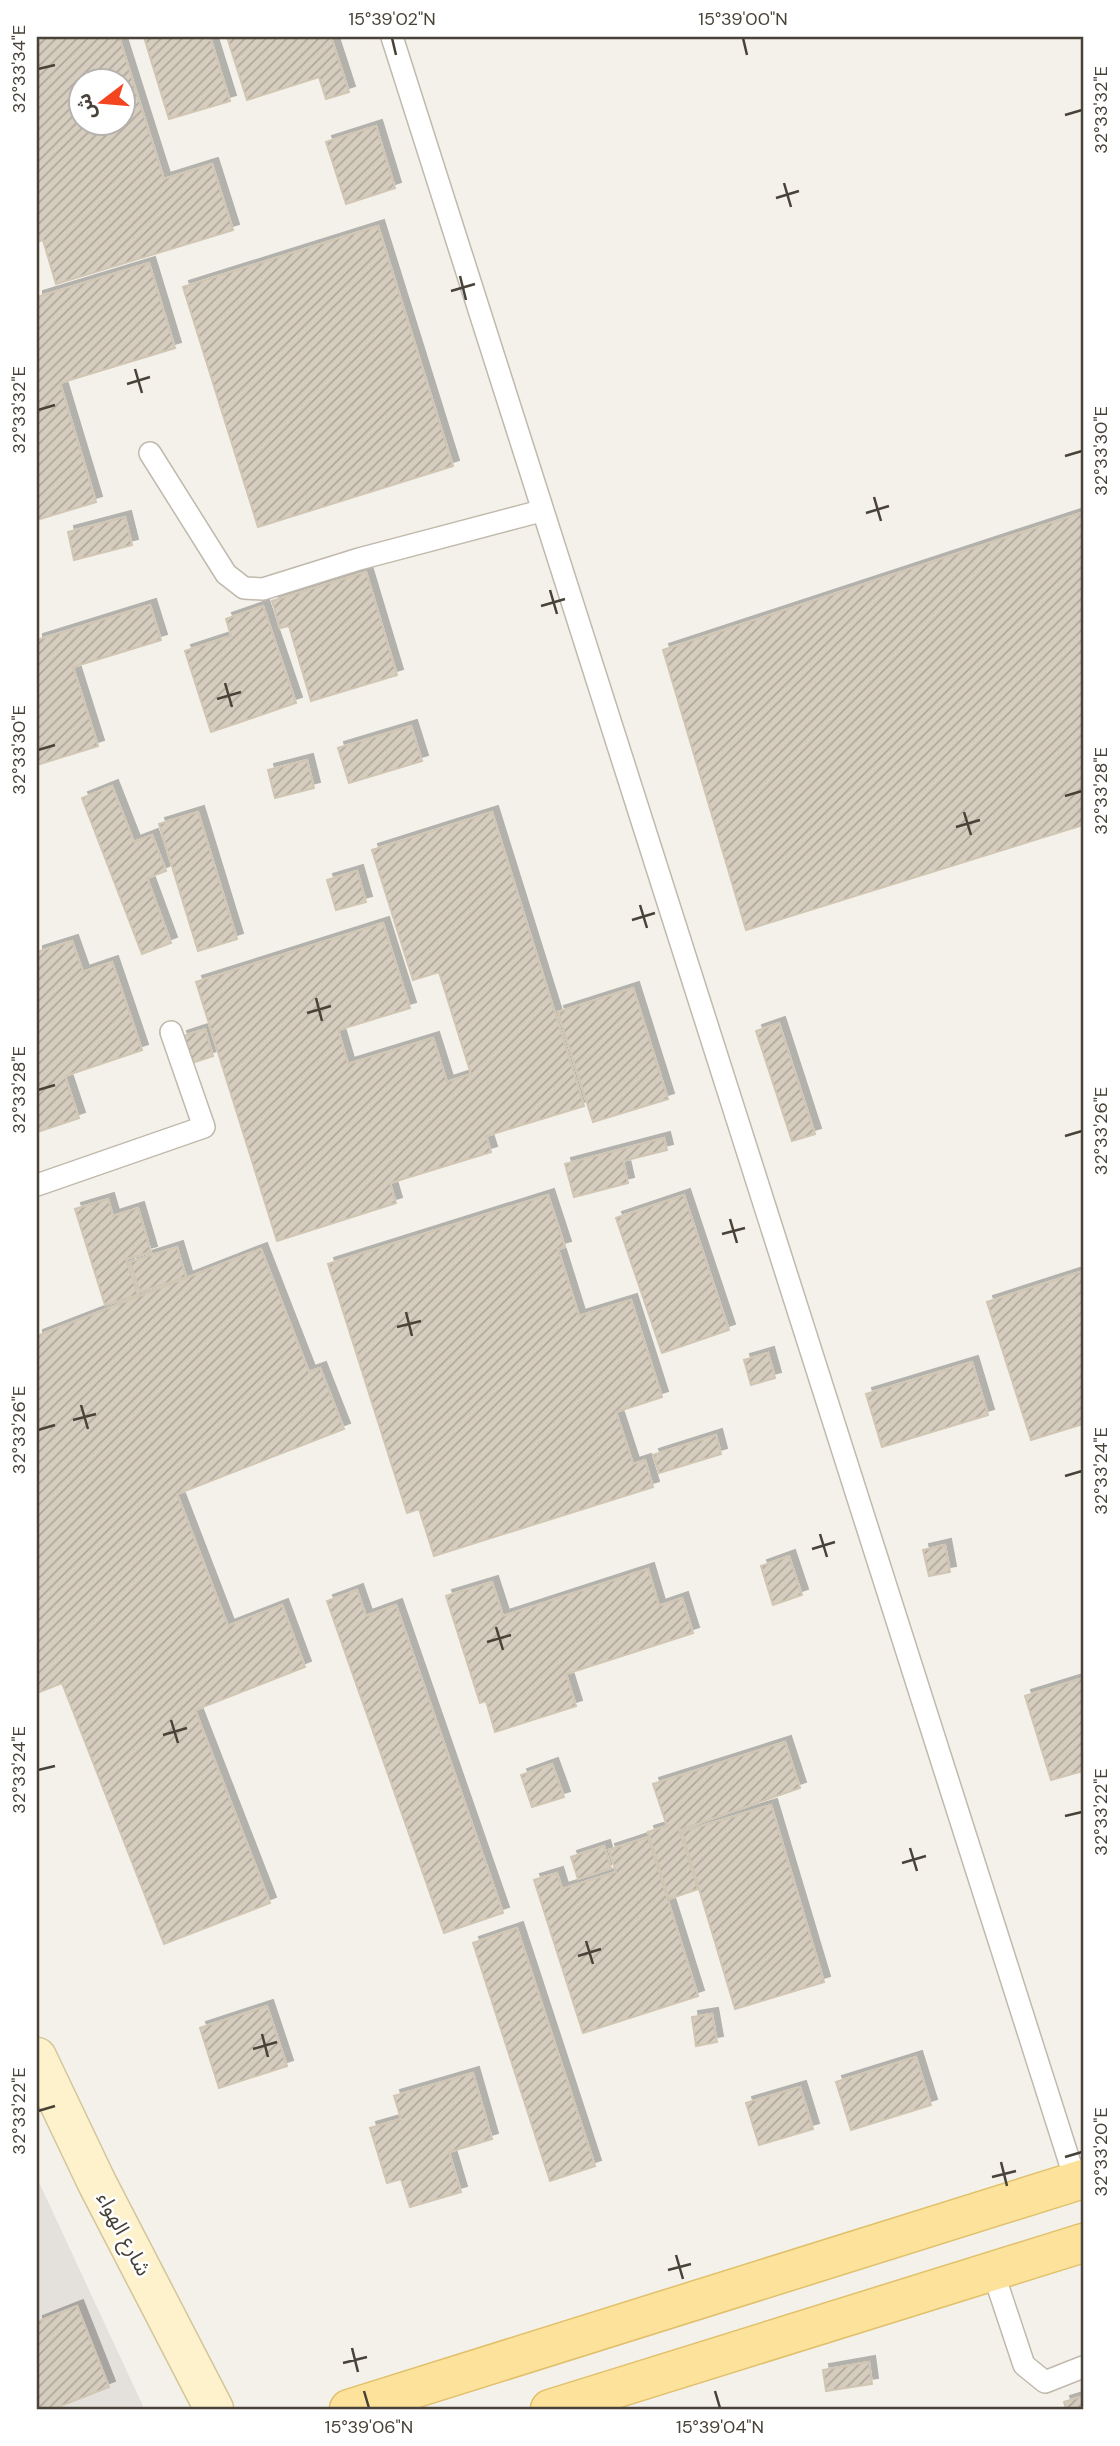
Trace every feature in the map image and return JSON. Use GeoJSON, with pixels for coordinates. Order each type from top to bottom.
{"type":"FeatureCollection","features":[{"type":"Feature","properties":{"kind":"main road"},"geometry":{"type":"LineString","coordinates":[[349,2409],[1080,2181]]}},
{"type":"Feature","properties":{"kind":"main road"},"geometry":{"type":"LineString","coordinates":[[550,2409],[1083,2243]]}},
{"type":"Feature","properties":{"kind":"street","name":"شارع الهواء"},"geometry":{"type":"LineString","coordinates":[[37,2057],[97,2183],[214,2409]]}},
{"type":"Feature","properties":{"kind":"lane"},"geometry":{"type":"LineString","coordinates":[[392,37],[541,511],[1080,2181]]}},
{"type":"Feature","properties":{"kind":"lane"},"geometry":{"type":"LineString","coordinates":[[150,453],[226,574],[244,588],[263,589],[359,559],[541,511]]}},
{"type":"Feature","properties":{"kind":"lane"},"geometry":{"type":"LineString","coordinates":[[37,1185],[204,1127],[171,1032]]}},
{"type":"Feature","properties":{"kind":"lane"},"geometry":{"type":"LineString","coordinates":[[993,2272],[1024,2365],[1045,2382],[1083,2367]]}},
{"type":"Feature","properties":{"kind":"shaded area"},"geometry":{"type":"Polygon","coordinates":[[[37,2178],[143,2406],[137,2409],[37,2409],[37,2178]]]}},
{"type":"Feature","properties":{"kind":"building"},"geometry":{"type":"Polygon","coordinates":[[[37,37],[119,37],[128,66],[66,66],[66,136],[136,136],[136,91],[164,179],[212,164],[233,230],[56,284],[43,240],[37,242],[37,37]]]}},
{"type":"Feature","properties":{"kind":"building"},"geometry":{"type":"Polygon","coordinates":[[[144,37],[210,37],[230,101],[169,119],[144,37]]]}},
{"type":"Feature","properties":{"kind":"building"},"geometry":{"type":"Polygon","coordinates":[[[227,37],[331,37],[349,92],[326,99],[319,77],[247,100],[227,37]]]}},
{"type":"Feature","properties":{"kind":"building"},"geometry":{"type":"Polygon","coordinates":[[[376,126],[395,188],[346,204],[326,142],[376,126]]]}},
{"type":"Feature","properties":{"kind":"building"},"geometry":{"type":"Polygon","coordinates":[[[378,226],[453,466],[258,527],[183,287],[378,226]]]}},
{"type":"Feature","properties":{"kind":"building"},"geometry":{"type":"Polygon","coordinates":[[[149,263],[175,348],[60,383],[96,502],[37,520],[37,297],[149,263]]]}},
{"type":"Feature","properties":{"kind":"building"},"geometry":{"type":"Polygon","coordinates":[[[1081,513],[1083,825],[746,930],[663,650],[1081,513]]]}},
{"type":"Feature","properties":{"kind":"building"},"geometry":{"type":"Polygon","coordinates":[[[125,517],[132,545],[74,560],[68,532],[125,517]]]}},
{"type":"Feature","properties":{"kind":"building"},"geometry":{"type":"Polygon","coordinates":[[[366,572],[397,675],[311,701],[289,626],[280,628],[272,601],[366,572]]]}},
{"type":"Feature","properties":{"kind":"building"},"geometry":{"type":"Polygon","coordinates":[[[150,605],[161,640],[73,667],[98,746],[37,765],[37,640],[150,605]]]}},
{"type":"Feature","properties":{"kind":"building"},"geometry":{"type":"Polygon","coordinates":[[[263,606],[296,703],[211,732],[185,651],[231,636],[226,619],[263,606]]]}},
{"type":"Feature","properties":{"kind":"building"},"geometry":{"type":"Polygon","coordinates":[[[411,726],[422,761],[349,783],[338,748],[411,726]]]}},
{"type":"Feature","properties":{"kind":"building"},"geometry":{"type":"Polygon","coordinates":[[[307,760],[314,788],[275,798],[268,770],[307,760]]]}},
{"type":"Feature","properties":{"kind":"building"},"geometry":{"type":"Polygon","coordinates":[[[112,786],[134,842],[152,835],[166,871],[147,878],[171,943],[142,954],[82,798],[112,786]]]}},
{"type":"Feature","properties":{"kind":"building"},"geometry":{"type":"Polygon","coordinates":[[[198,812],[237,939],[198,951],[159,824],[198,812]]]}},
{"type":"Feature","properties":{"kind":"building"},"geometry":{"type":"Polygon","coordinates":[[[492,812],[584,1106],[486,1136],[491,1152],[390,1183],[396,1203],[277,1241],[196,982],[383,923],[410,1008],[338,1030],[348,1064],[433,1038],[447,1082],[471,1074],[439,972],[413,980],[372,850],[492,812]]]}},
{"type":"Feature","properties":{"kind":"building"},"geometry":{"type":"Polygon","coordinates":[[[357,871],[366,902],[336,910],[327,880],[357,871]]]}},
{"type":"Feature","properties":{"kind":"building"},"geometry":{"type":"Polygon","coordinates":[[[72,941],[83,972],[112,962],[142,1050],[65,1076],[79,1118],[37,1132],[37,952],[72,941]]]}},
{"type":"Feature","properties":{"kind":"building"},"geometry":{"type":"Polygon","coordinates":[[[633,988],[668,1099],[593,1122],[558,1012],[633,988]]]}},
{"type":"Feature","properties":{"kind":"building"},"geometry":{"type":"Polygon","coordinates":[[[779,1023],[815,1134],[792,1141],[756,1031],[779,1023]]]}},
{"type":"Feature","properties":{"kind":"building"},"geometry":{"type":"Polygon","coordinates":[[[205,1029],[213,1056],[189,1064],[181,1037],[205,1029]]]}},
{"type":"Feature","properties":{"kind":"building"},"geometry":{"type":"Polygon","coordinates":[[[664,1138],[667,1150],[623,1161],[628,1183],[574,1197],[565,1164],[664,1138]]]}},
{"type":"Feature","properties":{"kind":"building"},"geometry":{"type":"Polygon","coordinates":[[[548,1195],[565,1247],[558,1249],[579,1316],[631,1300],[662,1397],[616,1412],[633,1464],[645,1460],[653,1487],[434,1556],[419,1509],[407,1513],[328,1264],[548,1195]]]}},
{"type":"Feature","properties":{"kind":"building"},"geometry":{"type":"Polygon","coordinates":[[[684,1195],[729,1330],[662,1353],[616,1218],[684,1195]]]}},
{"type":"Feature","properties":{"kind":"building"},"geometry":{"type":"Polygon","coordinates":[[[108,1199],[113,1216],[138,1208],[151,1252],[126,1259],[138,1295],[105,1305],[75,1209],[108,1199]]]}},
{"type":"Feature","properties":{"kind":"building"},"geometry":{"type":"Polygon","coordinates":[[[177,1247],[186,1277],[140,1292],[130,1262],[177,1247]]]}},
{"type":"Feature","properties":{"kind":"building"},"geometry":{"type":"Polygon","coordinates":[[[261,1249],[309,1372],[320,1368],[344,1429],[177,1494],[228,1626],[282,1605],[305,1667],[195,1710],[270,1903],[164,1944],[62,1683],[37,1693],[37,1336],[261,1249]]]}},
{"type":"Feature","properties":{"kind":"building"},"geometry":{"type":"Polygon","coordinates":[[[1083,1271],[1083,1424],[1031,1440],[987,1302],[1083,1271]]]}},
{"type":"Feature","properties":{"kind":"building"},"geometry":{"type":"Polygon","coordinates":[[[768,1353],[775,1378],[751,1385],[744,1360],[768,1353]]]}},
{"type":"Feature","properties":{"kind":"building"},"geometry":{"type":"Polygon","coordinates":[[[972,1362],[988,1415],[882,1447],[866,1394],[972,1362]]]}},
{"type":"Feature","properties":{"kind":"building"},"geometry":{"type":"Polygon","coordinates":[[[716,1435],[721,1454],[659,1473],[653,1455],[716,1435]]]}},
{"type":"Feature","properties":{"kind":"building"},"geometry":{"type":"Polygon","coordinates":[[[945,1545],[950,1572],[929,1576],[923,1550],[945,1545]]]}},
{"type":"Feature","properties":{"kind":"building"},"geometry":{"type":"Polygon","coordinates":[[[789,1556],[802,1595],[773,1605],[761,1566],[789,1556]]]}},
{"type":"Feature","properties":{"kind":"building"},"geometry":{"type":"Polygon","coordinates":[[[648,1569],[659,1606],[682,1598],[693,1633],[566,1674],[576,1706],[495,1732],[486,1701],[480,1703],[446,1596],[492,1582],[503,1616],[648,1569]]]}},
{"type":"Feature","properties":{"kind":"building"},"geometry":{"type":"Polygon","coordinates":[[[357,1590],[366,1616],[396,1605],[503,1913],[444,1933],[327,1601],[357,1590]]]}},
{"type":"Feature","properties":{"kind":"building"},"geometry":{"type":"Polygon","coordinates":[[[1083,1678],[1083,1771],[1051,1780],[1025,1696],[1083,1678]]]}},
{"type":"Feature","properties":{"kind":"building"},"geometry":{"type":"Polygon","coordinates":[[[785,1742],[800,1788],[679,1830],[698,1889],[669,1899],[648,1832],[667,1826],[653,1784],[785,1742]]]}},
{"type":"Feature","properties":{"kind":"building"},"geometry":{"type":"Polygon","coordinates":[[[552,1764],[564,1797],[532,1807],[521,1775],[552,1764]]]}},
{"type":"Feature","properties":{"kind":"building"},"geometry":{"type":"Polygon","coordinates":[[[771,1805],[824,1982],[735,2009],[682,1832],[771,1805]]]}},
{"type":"Feature","properties":{"kind":"building"},"geometry":{"type":"Polygon","coordinates":[[[648,1837],[698,1996],[583,2033],[534,1880],[557,1873],[562,1889],[616,1872],[609,1850],[648,1837]]]}},
{"type":"Feature","properties":{"kind":"building"},"geometry":{"type":"Polygon","coordinates":[[[604,1846],[611,1868],[578,1879],[571,1857],[604,1846]]]}},
{"type":"Feature","properties":{"kind":"building"},"geometry":{"type":"Polygon","coordinates":[[[517,1928],[595,2166],[550,2181],[473,1943],[517,1928]]]}},
{"type":"Feature","properties":{"kind":"building"},"geometry":{"type":"Polygon","coordinates":[[[267,2006],[287,2066],[219,2088],[200,2028],[267,2006]]]}},
{"type":"Feature","properties":{"kind":"building"},"geometry":{"type":"Polygon","coordinates":[[[712,2014],[717,2042],[696,2046],[692,2017],[712,2014]]]}},
{"type":"Feature","properties":{"kind":"building"},"geometry":{"type":"Polygon","coordinates":[[[916,2057],[931,2105],[851,2130],[836,2082],[916,2057]]]}},
{"type":"Feature","properties":{"kind":"building"},"geometry":{"type":"Polygon","coordinates":[[[473,2073],[492,2139],[449,2152],[461,2192],[410,2207],[401,2179],[387,2183],[370,2128],[401,2119],[394,2096],[473,2073]]]}},
{"type":"Feature","properties":{"kind":"building"},"geometry":{"type":"Polygon","coordinates":[[[800,2087],[813,2129],[759,2145],[746,2103],[800,2087]]]}},
{"type":"Feature","properties":{"kind":"building"},"geometry":{"type":"Polygon","coordinates":[[[77,2306],[109,2387],[53,2409],[37,2409],[37,2322],[77,2306]]]}},
{"type":"Feature","properties":{"kind":"building"},"geometry":{"type":"Polygon","coordinates":[[[869,2362],[872,2384],[826,2391],[823,2370],[869,2362]]]}},
{"type":"Feature","properties":{"kind":"building"},"geometry":{"type":"Polygon","coordinates":[[[1083,2396],[1083,2409],[1066,2409],[1064,2402],[1083,2396]]]}}]}
